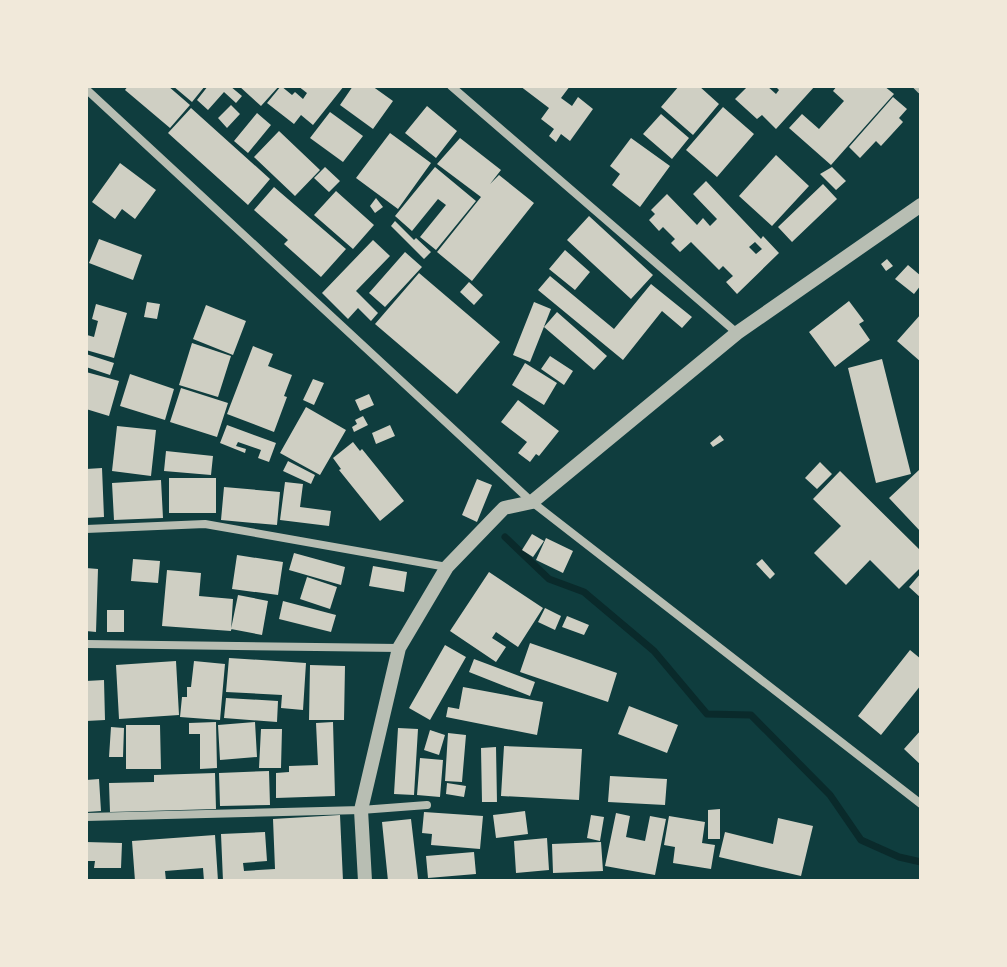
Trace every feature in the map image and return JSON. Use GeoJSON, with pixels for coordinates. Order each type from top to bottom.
{"type":"FeatureCollection","features":[{"type":"Feature","properties":{"kind":"street"},"geometry":{"type":"LineString","coordinates":[[451,86],[737,333]]}},
{"type":"Feature","properties":{"kind":"street"},"geometry":{"type":"LineString","coordinates":[[86,89],[532,502],[921,804]]}},
{"type":"Feature","properties":{"kind":"street"},"geometry":{"type":"LineString","coordinates":[[365,881],[361,810],[399,648],[447,567],[504,508],[532,502],[737,333],[921,205]]}},
{"type":"Feature","properties":{"kind":"street"},"geometry":{"type":"LineString","coordinates":[[86,529],[205,524],[447,567]]}},
{"type":"Feature","properties":{"kind":"street"},"geometry":{"type":"LineString","coordinates":[[86,644],[399,648]]}},
{"type":"Feature","properties":{"kind":"street"},"geometry":{"type":"LineString","coordinates":[[86,817],[361,810],[427,805]]}},
{"type":"Feature","properties":{"kind":"building"},"geometry":{"type":"Polygon","coordinates":[[[128,86],[168,86],[190,105],[170,128],[125,90],[128,86]]]}},
{"type":"Feature","properties":{"kind":"building"},"geometry":{"type":"Polygon","coordinates":[[[173,86],[205,86],[192,102],[173,86]]]}},
{"type":"Feature","properties":{"kind":"building"},"geometry":{"type":"Polygon","coordinates":[[[208,86],[230,86],[242,96],[236,103],[224,92],[208,110],[197,100],[208,86]]]}},
{"type":"Feature","properties":{"kind":"building"},"geometry":{"type":"Polygon","coordinates":[[[239,86],[279,86],[261,106],[239,86]]]}},
{"type":"Feature","properties":{"kind":"building"},"geometry":{"type":"Polygon","coordinates":[[[281,86],[303,99],[307,93],[298,86],[344,86],[313,125],[301,115],[294,124],[267,103],[281,86]]]}},
{"type":"Feature","properties":{"kind":"building"},"geometry":{"type":"Polygon","coordinates":[[[353,86],[372,86],[393,101],[373,129],[340,105],[353,86]]]}},
{"type":"Feature","properties":{"kind":"building"},"geometry":{"type":"Polygon","coordinates":[[[520,86],[570,86],[561,98],[572,106],[578,97],[593,109],[570,141],[561,134],[556,142],[549,136],[554,129],[541,119],[549,108],[520,86]]]}},
{"type":"Feature","properties":{"kind":"building"},"geometry":{"type":"Polygon","coordinates":[[[679,86],[699,86],[719,104],[693,135],[661,107],[679,86]]]}},
{"type":"Feature","properties":{"kind":"building"},"geometry":{"type":"Polygon","coordinates":[[[748,86],[767,86],[776,94],[779,90],[775,86],[815,86],[776,129],[762,115],[757,119],[735,99],[748,86]]]}},
{"type":"Feature","properties":{"kind":"building"},"geometry":{"type":"Polygon","coordinates":[[[837,86],[884,86],[894,94],[831,165],[789,128],[802,114],[819,129],[844,101],[833,91],[837,86]]]}},
{"type":"Feature","properties":{"kind":"building"},"geometry":{"type":"Polygon","coordinates":[[[893,97],[907,109],[899,118],[903,122],[881,146],[876,141],[860,158],[849,147],[893,97]]]}},
{"type":"Feature","properties":{"kind":"building"},"geometry":{"type":"Polygon","coordinates":[[[231,105],[240,114],[227,128],[218,118],[231,105]]]}},
{"type":"Feature","properties":{"kind":"building"},"geometry":{"type":"Polygon","coordinates":[[[427,106],[457,131],[436,158],[405,133],[427,106]]]}},
{"type":"Feature","properties":{"kind":"building"},"geometry":{"type":"Polygon","coordinates":[[[723,107],[754,134],[717,177],[686,150],[723,107]]]}},
{"type":"Feature","properties":{"kind":"building"},"geometry":{"type":"Polygon","coordinates":[[[191,108],[270,179],[248,205],[168,133],[191,108]]]}},
{"type":"Feature","properties":{"kind":"building"},"geometry":{"type":"Polygon","coordinates":[[[330,112],[363,136],[343,162],[310,138],[330,112]]]}},
{"type":"Feature","properties":{"kind":"building"},"geometry":{"type":"Polygon","coordinates":[[[257,113],[271,125],[248,153],[234,141],[257,113]]]}},
{"type":"Feature","properties":{"kind":"building"},"geometry":{"type":"Polygon","coordinates":[[[661,114],[689,138],[672,159],[643,134],[661,114]]]}},
{"type":"Feature","properties":{"kind":"building"},"geometry":{"type":"Polygon","coordinates":[[[279,131],[320,170],[295,196],[254,157],[279,131]]]}},
{"type":"Feature","properties":{"kind":"building"},"geometry":{"type":"Polygon","coordinates":[[[390,133],[431,163],[398,209],[356,178],[390,133]]]}},
{"type":"Feature","properties":{"kind":"building"},"geometry":{"type":"Polygon","coordinates":[[[460,138],[501,170],[490,184],[499,175],[534,203],[472,281],[437,252],[481,197],[437,164],[460,138]]]}},
{"type":"Feature","properties":{"kind":"building"},"geometry":{"type":"Polygon","coordinates":[[[631,138],[670,166],[640,207],[612,185],[620,174],[610,166],[631,138]]]}},
{"type":"Feature","properties":{"kind":"building"},"geometry":{"type":"Polygon","coordinates":[[[776,155],[809,186],[772,226],[739,196],[776,155]]]}},
{"type":"Feature","properties":{"kind":"building"},"geometry":{"type":"Polygon","coordinates":[[[120,163],[156,190],[135,219],[122,209],[115,219],[92,202],[120,163]]]}},
{"type":"Feature","properties":{"kind":"building"},"geometry":{"type":"Polygon","coordinates":[[[325,167],[340,181],[329,192],[314,178],[325,167]]]}},
{"type":"Feature","properties":{"kind":"building"},"geometry":{"type":"Polygon","coordinates":[[[435,167],[476,201],[436,250],[420,237],[446,205],[438,199],[412,231],[395,216],[435,167]]]}},
{"type":"Feature","properties":{"kind":"building"},"geometry":{"type":"Polygon","coordinates":[[[832,167],[846,181],[836,190],[820,174],[832,167]]]}},
{"type":"Feature","properties":{"kind":"building"},"geometry":{"type":"Polygon","coordinates":[[[706,181],[761,239],[763,236],[779,253],[737,294],[726,282],[733,276],[723,266],[719,270],[691,242],[680,252],[671,243],[675,239],[663,227],[659,231],[649,220],[655,214],[651,210],[667,194],[697,225],[703,218],[710,226],[717,219],[693,194],[706,181]],[[755,242],[749,247],[756,254],[762,249],[755,242]]]}},
{"type":"Feature","properties":{"kind":"building"},"geometry":{"type":"Polygon","coordinates":[[[823,184],[837,199],[792,242],[778,227],[823,184]]]}},
{"type":"Feature","properties":{"kind":"building"},"geometry":{"type":"Polygon","coordinates":[[[274,187],[346,249],[321,277],[284,244],[288,240],[254,210],[274,187]]]}},
{"type":"Feature","properties":{"kind":"building"},"geometry":{"type":"Polygon","coordinates":[[[336,191],[374,225],[353,249],[314,215],[336,191]]]}},
{"type":"Feature","properties":{"kind":"building"},"geometry":{"type":"Polygon","coordinates":[[[376,198],[383,207],[375,213],[370,206],[376,198]]]}},
{"type":"Feature","properties":{"kind":"building"},"geometry":{"type":"Polygon","coordinates":[[[589,216],[653,275],[631,299],[567,240],[589,216]]]}},
{"type":"Feature","properties":{"kind":"building"},"geometry":{"type":"Polygon","coordinates":[[[395,221],[431,252],[424,259],[391,226],[395,221]]]}},
{"type":"Feature","properties":{"kind":"building"},"geometry":{"type":"Polygon","coordinates":[[[99,239],[142,255],[133,280],[89,263],[99,239]]]}},
{"type":"Feature","properties":{"kind":"building"},"geometry":{"type":"Polygon","coordinates":[[[373,240],[390,256],[356,291],[378,313],[371,321],[358,308],[348,319],[322,293],[373,240]]]}},
{"type":"Feature","properties":{"kind":"building"},"geometry":{"type":"Polygon","coordinates":[[[565,250],[590,272],[575,290],[549,269],[565,250]]]}},
{"type":"Feature","properties":{"kind":"building"},"geometry":{"type":"Polygon","coordinates":[[[405,252],[422,267],[385,307],[369,293],[405,252]]]}},
{"type":"Feature","properties":{"kind":"building"},"geometry":{"type":"Polygon","coordinates":[[[887,259],[893,266],[886,271],[881,264],[887,259]]]}},
{"type":"Feature","properties":{"kind":"building"},"geometry":{"type":"Polygon","coordinates":[[[908,265],[921,276],[921,285],[914,294],[895,279],[908,265]]]}},
{"type":"Feature","properties":{"kind":"building"},"geometry":{"type":"Polygon","coordinates":[[[419,273],[500,342],[457,394],[375,324],[419,273]]]}},
{"type":"Feature","properties":{"kind":"building"},"geometry":{"type":"Polygon","coordinates":[[[550,276],[614,329],[651,284],[692,317],[682,328],[662,311],[623,360],[538,290],[550,276]]]}},
{"type":"Feature","properties":{"kind":"building"},"geometry":{"type":"Polygon","coordinates":[[[469,282],[483,295],[474,305],[460,292],[469,282]]]}},
{"type":"Feature","properties":{"kind":"building"},"geometry":{"type":"Polygon","coordinates":[[[849,301],[864,321],[859,324],[870,340],[835,367],[809,332],[849,301]]]}},
{"type":"Feature","properties":{"kind":"building"},"geometry":{"type":"Polygon","coordinates":[[[147,302],[160,304],[157,319],[144,317],[147,302]]]}},
{"type":"Feature","properties":{"kind":"building"},"geometry":{"type":"Polygon","coordinates":[[[534,302],[551,309],[530,362],[513,355],[534,302]]]}},
{"type":"Feature","properties":{"kind":"building"},"geometry":{"type":"Polygon","coordinates":[[[96,304],[127,313],[114,358],[86,350],[87,335],[94,337],[98,321],[92,319],[96,304]]]}},
{"type":"Feature","properties":{"kind":"building"},"geometry":{"type":"Polygon","coordinates":[[[206,305],[246,321],[233,355],[193,339],[206,305]]]}},
{"type":"Feature","properties":{"kind":"building"},"geometry":{"type":"Polygon","coordinates":[[[557,312],[607,356],[594,370],[544,327],[557,312]]]}},
{"type":"Feature","properties":{"kind":"building"},"geometry":{"type":"Polygon","coordinates":[[[921,314],[921,362],[897,341],[921,314]]]}},
{"type":"Feature","properties":{"kind":"building"},"geometry":{"type":"Polygon","coordinates":[[[192,343],[231,356],[218,397],[179,385],[192,343]]]}},
{"type":"Feature","properties":{"kind":"building"},"geometry":{"type":"Polygon","coordinates":[[[253,346],[273,354],[268,366],[292,375],[274,432],[227,414],[253,346]]]}},
{"type":"Feature","properties":{"kind":"building"},"geometry":{"type":"Polygon","coordinates":[[[86,354],[114,363],[110,375],[86,367],[86,354]]]}},
{"type":"Feature","properties":{"kind":"building"},"geometry":{"type":"Polygon","coordinates":[[[550,356],[573,371],[564,385],[541,369],[550,356]]]}},
{"type":"Feature","properties":{"kind":"building"},"geometry":{"type":"Polygon","coordinates":[[[882,359],[911,474],[876,483],[848,368],[882,359]]]}},
{"type":"Feature","properties":{"kind":"building"},"geometry":{"type":"Polygon","coordinates":[[[525,363],[557,383],[544,405],[512,385],[525,363]]]}},
{"type":"Feature","properties":{"kind":"building"},"geometry":{"type":"Polygon","coordinates":[[[86,372],[119,381],[109,416],[86,409],[86,372]]]}},
{"type":"Feature","properties":{"kind":"building"},"geometry":{"type":"Polygon","coordinates":[[[130,374],[174,389],[165,420],[120,406],[130,374]]]}},
{"type":"Feature","properties":{"kind":"building"},"geometry":{"type":"Polygon","coordinates":[[[313,379],[324,383],[314,405],[303,400],[313,379]]]}},
{"type":"Feature","properties":{"kind":"building"},"geometry":{"type":"Polygon","coordinates":[[[181,388],[228,403],[217,437],[170,422],[181,388]]]}},
{"type":"Feature","properties":{"kind":"building"},"geometry":{"type":"Polygon","coordinates":[[[369,394],[374,405],[360,411],[355,400],[369,394]]]}},
{"type":"Feature","properties":{"kind":"building"},"geometry":{"type":"Polygon","coordinates":[[[518,400],[559,431],[539,456],[536,454],[530,462],[518,453],[527,442],[501,422],[518,400]]]}},
{"type":"Feature","properties":{"kind":"building"},"geometry":{"type":"Polygon","coordinates":[[[306,407],[346,430],[320,475],[280,453],[306,407]]]}},
{"type":"Feature","properties":{"kind":"building"},"geometry":{"type":"Polygon","coordinates":[[[363,416],[368,425],[354,432],[352,427],[357,424],[355,420],[363,416]]]}},
{"type":"Feature","properties":{"kind":"building"},"geometry":{"type":"Polygon","coordinates":[[[227,425],[276,443],[269,462],[258,458],[261,450],[238,442],[236,446],[246,449],[245,453],[220,443],[227,425]]]}},
{"type":"Feature","properties":{"kind":"building"},"geometry":{"type":"Polygon","coordinates":[[[390,425],[395,436],[376,444],[372,433],[390,425]]]}},
{"type":"Feature","properties":{"kind":"building"},"geometry":{"type":"Polygon","coordinates":[[[117,426],[156,430],[151,476],[112,471],[117,426]]]}},
{"type":"Feature","properties":{"kind":"building"},"geometry":{"type":"Polygon","coordinates":[[[720,435],[724,440],[713,447],[710,443],[720,435]]]}},
{"type":"Feature","properties":{"kind":"building"},"geometry":{"type":"Polygon","coordinates":[[[353,442],[404,501],[380,521],[333,458],[353,442]]]}},
{"type":"Feature","properties":{"kind":"building"},"geometry":{"type":"Polygon","coordinates":[[[166,451],[213,456],[211,475],[164,471],[166,451]]]}},
{"type":"Feature","properties":{"kind":"building"},"geometry":{"type":"Polygon","coordinates":[[[288,461],[315,475],[311,484],[283,471],[288,461]]]}},
{"type":"Feature","properties":{"kind":"building"},"geometry":{"type":"Polygon","coordinates":[[[820,462],[832,474],[817,489],[805,478],[820,462]]]}},
{"type":"Feature","properties":{"kind":"building"},"geometry":{"type":"Polygon","coordinates":[[[102,468],[104,517],[86,518],[86,469],[102,468]]]}},
{"type":"Feature","properties":{"kind":"building"},"geometry":{"type":"Polygon","coordinates":[[[919,470],[921,472],[921,532],[889,498],[919,470]]]}},
{"type":"Feature","properties":{"kind":"building"},"geometry":{"type":"Polygon","coordinates":[[[840,471],[921,551],[921,567],[899,589],[870,560],[846,585],[814,553],[841,526],[813,499],[840,471]]]}},
{"type":"Feature","properties":{"kind":"building"},"geometry":{"type":"Polygon","coordinates":[[[169,478],[216,478],[216,513],[169,513],[169,478]]]}},
{"type":"Feature","properties":{"kind":"building"},"geometry":{"type":"Polygon","coordinates":[[[477,479],[492,485],[477,522],[462,515],[477,479]]]}},
{"type":"Feature","properties":{"kind":"building"},"geometry":{"type":"Polygon","coordinates":[[[161,480],[163,518],[114,520],[112,483],[161,480]]]}},
{"type":"Feature","properties":{"kind":"building"},"geometry":{"type":"Polygon","coordinates":[[[285,482],[303,484],[300,507],[331,511],[329,526],[280,520],[285,482]]]}},
{"type":"Feature","properties":{"kind":"building"},"geometry":{"type":"Polygon","coordinates":[[[224,487],[280,492],[277,525],[221,520],[224,487]]]}},
{"type":"Feature","properties":{"kind":"building"},"geometry":{"type":"Polygon","coordinates":[[[532,534],[544,541],[533,557],[522,550],[532,534]]]}},
{"type":"Feature","properties":{"kind":"building"},"geometry":{"type":"Polygon","coordinates":[[[546,538],[573,551],[563,573],[536,560],[546,538]]]}},
{"type":"Feature","properties":{"kind":"building"},"geometry":{"type":"Polygon","coordinates":[[[294,553],[345,567],[341,585],[289,570],[294,553]]]}},
{"type":"Feature","properties":{"kind":"building"},"geometry":{"type":"Polygon","coordinates":[[[237,555],[283,562],[278,595],[232,589],[237,555]]]}},
{"type":"Feature","properties":{"kind":"building"},"geometry":{"type":"Polygon","coordinates":[[[133,559],[160,561],[158,583],[131,581],[133,559]]]}},
{"type":"Feature","properties":{"kind":"building"},"geometry":{"type":"Polygon","coordinates":[[[762,559],[775,574],[770,579],[756,564],[762,559]]]}},
{"type":"Feature","properties":{"kind":"building"},"geometry":{"type":"Polygon","coordinates":[[[373,566],[407,572],[404,592],[369,586],[373,566]]]}},
{"type":"Feature","properties":{"kind":"building"},"geometry":{"type":"Polygon","coordinates":[[[86,568],[98,569],[96,632],[86,631],[86,568]]]}},
{"type":"Feature","properties":{"kind":"building"},"geometry":{"type":"Polygon","coordinates":[[[167,570],[201,573],[199,596],[233,599],[231,631],[162,626],[167,570]]]}},
{"type":"Feature","properties":{"kind":"building"},"geometry":{"type":"Polygon","coordinates":[[[489,572],[543,608],[518,647],[496,632],[492,638],[506,647],[496,662],[450,631],[489,572]]]}},
{"type":"Feature","properties":{"kind":"building"},"geometry":{"type":"Polygon","coordinates":[[[921,573],[921,598],[909,587],[921,573]]]}},
{"type":"Feature","properties":{"kind":"building"},"geometry":{"type":"Polygon","coordinates":[[[307,577],[337,587],[330,609],[300,599],[307,577]]]}},
{"type":"Feature","properties":{"kind":"building"},"geometry":{"type":"Polygon","coordinates":[[[238,595],[268,601],[262,635],[231,629],[238,595]]]}},
{"type":"Feature","properties":{"kind":"building"},"geometry":{"type":"Polygon","coordinates":[[[283,601],[336,615],[331,632],[279,619],[283,601]]]}},
{"type":"Feature","properties":{"kind":"building"},"geometry":{"type":"Polygon","coordinates":[[[545,608],[561,616],[555,630],[538,622],[545,608]]]}},
{"type":"Feature","properties":{"kind":"building"},"geometry":{"type":"Polygon","coordinates":[[[107,610],[124,610],[124,632],[107,632],[107,610]]]}},
{"type":"Feature","properties":{"kind":"building"},"geometry":{"type":"Polygon","coordinates":[[[567,616],[589,625],[584,635],[562,627],[567,616]]]}},
{"type":"Feature","properties":{"kind":"building"},"geometry":{"type":"Polygon","coordinates":[[[530,643],[617,673],[608,702],[520,672],[530,643]]]}},
{"type":"Feature","properties":{"kind":"building"},"geometry":{"type":"Polygon","coordinates":[[[445,645],[466,657],[430,720],[409,708],[445,645]]]}},
{"type":"Feature","properties":{"kind":"building"},"geometry":{"type":"Polygon","coordinates":[[[910,650],[921,659],[921,685],[881,735],[858,716],[910,650]]]}},
{"type":"Feature","properties":{"kind":"building"},"geometry":{"type":"Polygon","coordinates":[[[229,658],[306,663],[303,710],[281,708],[282,695],[226,692],[229,658]]]}},
{"type":"Feature","properties":{"kind":"building"},"geometry":{"type":"Polygon","coordinates":[[[474,659],[535,682],[530,696],[469,672],[474,659]]]}},
{"type":"Feature","properties":{"kind":"building"},"geometry":{"type":"Polygon","coordinates":[[[176,661],[179,715],[119,719],[116,665],[176,661]]]}},
{"type":"Feature","properties":{"kind":"building"},"geometry":{"type":"Polygon","coordinates":[[[194,661],[225,664],[220,720],[180,717],[182,697],[187,697],[187,687],[191,687],[194,661]]]}},
{"type":"Feature","properties":{"kind":"building"},"geometry":{"type":"Polygon","coordinates":[[[310,665],[345,666],[344,720],[309,720],[310,665]]]}},
{"type":"Feature","properties":{"kind":"building"},"geometry":{"type":"Polygon","coordinates":[[[104,680],[105,720],[86,721],[86,681],[104,680]]]}},
{"type":"Feature","properties":{"kind":"building"},"geometry":{"type":"Polygon","coordinates":[[[463,687],[543,702],[537,735],[446,717],[448,707],[459,709],[463,687]]]}},
{"type":"Feature","properties":{"kind":"building"},"geometry":{"type":"Polygon","coordinates":[[[226,698],[278,701],[277,722],[224,718],[226,698]]]}},
{"type":"Feature","properties":{"kind":"building"},"geometry":{"type":"Polygon","coordinates":[[[629,706],[678,725],[667,753],[618,734],[629,706]]]}},
{"type":"Feature","properties":{"kind":"building"},"geometry":{"type":"Polygon","coordinates":[[[216,722],[217,768],[200,769],[200,734],[189,734],[189,723],[216,722]]]}},
{"type":"Feature","properties":{"kind":"building"},"geometry":{"type":"Polygon","coordinates":[[[255,722],[257,757],[220,760],[218,725],[255,722]]]}},
{"type":"Feature","properties":{"kind":"building"},"geometry":{"type":"Polygon","coordinates":[[[333,722],[335,796],[276,798],[276,773],[289,772],[289,766],[318,765],[316,723],[333,722]]]}},
{"type":"Feature","properties":{"kind":"building"},"geometry":{"type":"Polygon","coordinates":[[[126,725],[160,725],[161,769],[126,769],[126,725]]]}},
{"type":"Feature","properties":{"kind":"building"},"geometry":{"type":"Polygon","coordinates":[[[111,727],[124,728],[123,757],[109,757],[111,727]]]}},
{"type":"Feature","properties":{"kind":"building"},"geometry":{"type":"Polygon","coordinates":[[[398,728],[418,729],[414,795],[394,794],[398,728]]]}},
{"type":"Feature","properties":{"kind":"building"},"geometry":{"type":"Polygon","coordinates":[[[261,729],[282,729],[281,768],[259,768],[261,729]]]}},
{"type":"Feature","properties":{"kind":"building"},"geometry":{"type":"Polygon","coordinates":[[[430,730],[445,735],[439,755],[424,750],[430,730]]]}},
{"type":"Feature","properties":{"kind":"building"},"geometry":{"type":"Polygon","coordinates":[[[921,730],[921,765],[904,749],[921,730]]]}},
{"type":"Feature","properties":{"kind":"building"},"geometry":{"type":"Polygon","coordinates":[[[448,733],[466,735],[462,782],[445,781],[448,733]]]}},
{"type":"Feature","properties":{"kind":"building"},"geometry":{"type":"Polygon","coordinates":[[[504,746],[582,749],[579,800],[501,796],[504,746]]]}},
{"type":"Feature","properties":{"kind":"building"},"geometry":{"type":"Polygon","coordinates":[[[496,747],[497,802],[482,802],[481,748],[496,747]]]}},
{"type":"Feature","properties":{"kind":"building"},"geometry":{"type":"Polygon","coordinates":[[[420,758],[443,760],[440,797],[417,795],[420,758]]]}},
{"type":"Feature","properties":{"kind":"building"},"geometry":{"type":"Polygon","coordinates":[[[269,771],[270,805],[220,806],[219,773],[269,771]]]}},
{"type":"Feature","properties":{"kind":"building"},"geometry":{"type":"Polygon","coordinates":[[[215,773],[216,809],[110,812],[109,783],[154,782],[154,775],[215,773]]]}},
{"type":"Feature","properties":{"kind":"building"},"geometry":{"type":"Polygon","coordinates":[[[610,776],[667,779],[665,805],[608,802],[610,776]]]}},
{"type":"Feature","properties":{"kind":"building"},"geometry":{"type":"Polygon","coordinates":[[[99,779],[101,811],[86,812],[86,780],[99,779]]]}},
{"type":"Feature","properties":{"kind":"building"},"geometry":{"type":"Polygon","coordinates":[[[447,783],[466,786],[464,797],[446,794],[447,783]]]}},
{"type":"Feature","properties":{"kind":"building"},"geometry":{"type":"Polygon","coordinates":[[[720,809],[720,839],[708,839],[708,810],[720,809]]]}},
{"type":"Feature","properties":{"kind":"building"},"geometry":{"type":"Polygon","coordinates":[[[525,811],[528,834],[496,838],[493,815],[525,811]]]}},
{"type":"Feature","properties":{"kind":"building"},"geometry":{"type":"Polygon","coordinates":[[[424,812],[483,816],[480,849],[431,845],[432,834],[422,833],[424,812]]]}},
{"type":"Feature","properties":{"kind":"building"},"geometry":{"type":"Polygon","coordinates":[[[616,813],[630,816],[626,837],[645,841],[650,816],[666,819],[655,875],[605,866],[616,813]]]}},
{"type":"Feature","properties":{"kind":"building"},"geometry":{"type":"Polygon","coordinates":[[[340,815],[343,881],[223,881],[221,834],[265,832],[267,861],[243,863],[244,871],[275,869],[273,819],[340,815]]]}},
{"type":"Feature","properties":{"kind":"building"},"geometry":{"type":"Polygon","coordinates":[[[591,815],[604,817],[600,841],[587,838],[591,815]]]}},
{"type":"Feature","properties":{"kind":"building"},"geometry":{"type":"Polygon","coordinates":[[[669,816],[705,822],[702,843],[715,845],[711,869],[673,863],[675,847],[664,845],[669,816]]]}},
{"type":"Feature","properties":{"kind":"building"},"geometry":{"type":"Polygon","coordinates":[[[778,818],[813,826],[801,876],[719,857],[725,832],[773,844],[778,818]]]}},
{"type":"Feature","properties":{"kind":"building"},"geometry":{"type":"Polygon","coordinates":[[[411,819],[418,879],[388,881],[382,822],[411,819]]]}},
{"type":"Feature","properties":{"kind":"building"},"geometry":{"type":"Polygon","coordinates":[[[215,835],[218,881],[204,881],[203,868],[165,871],[166,881],[135,881],[132,841],[215,835]]]}},
{"type":"Feature","properties":{"kind":"building"},"geometry":{"type":"Polygon","coordinates":[[[547,838],[549,870],[516,873],[514,841],[547,838]]]}},
{"type":"Feature","properties":{"kind":"building"},"geometry":{"type":"Polygon","coordinates":[[[86,842],[122,843],[121,868],[94,868],[95,861],[86,861],[86,842]]]}},
{"type":"Feature","properties":{"kind":"building"},"geometry":{"type":"Polygon","coordinates":[[[601,842],[603,871],[553,873],[552,844],[601,842]]]}},
{"type":"Feature","properties":{"kind":"building"},"geometry":{"type":"Polygon","coordinates":[[[474,852],[476,874],[428,878],[426,856],[474,852]]]}},
{"type":"Feature","properties":{"kind":"waterway"},"geometry":{"type":"LineString","coordinates":[[505,537],[549,579],[584,592],[654,651],[707,714],[751,715],[830,795],[861,840],[899,857],[921,862]]}}]}
